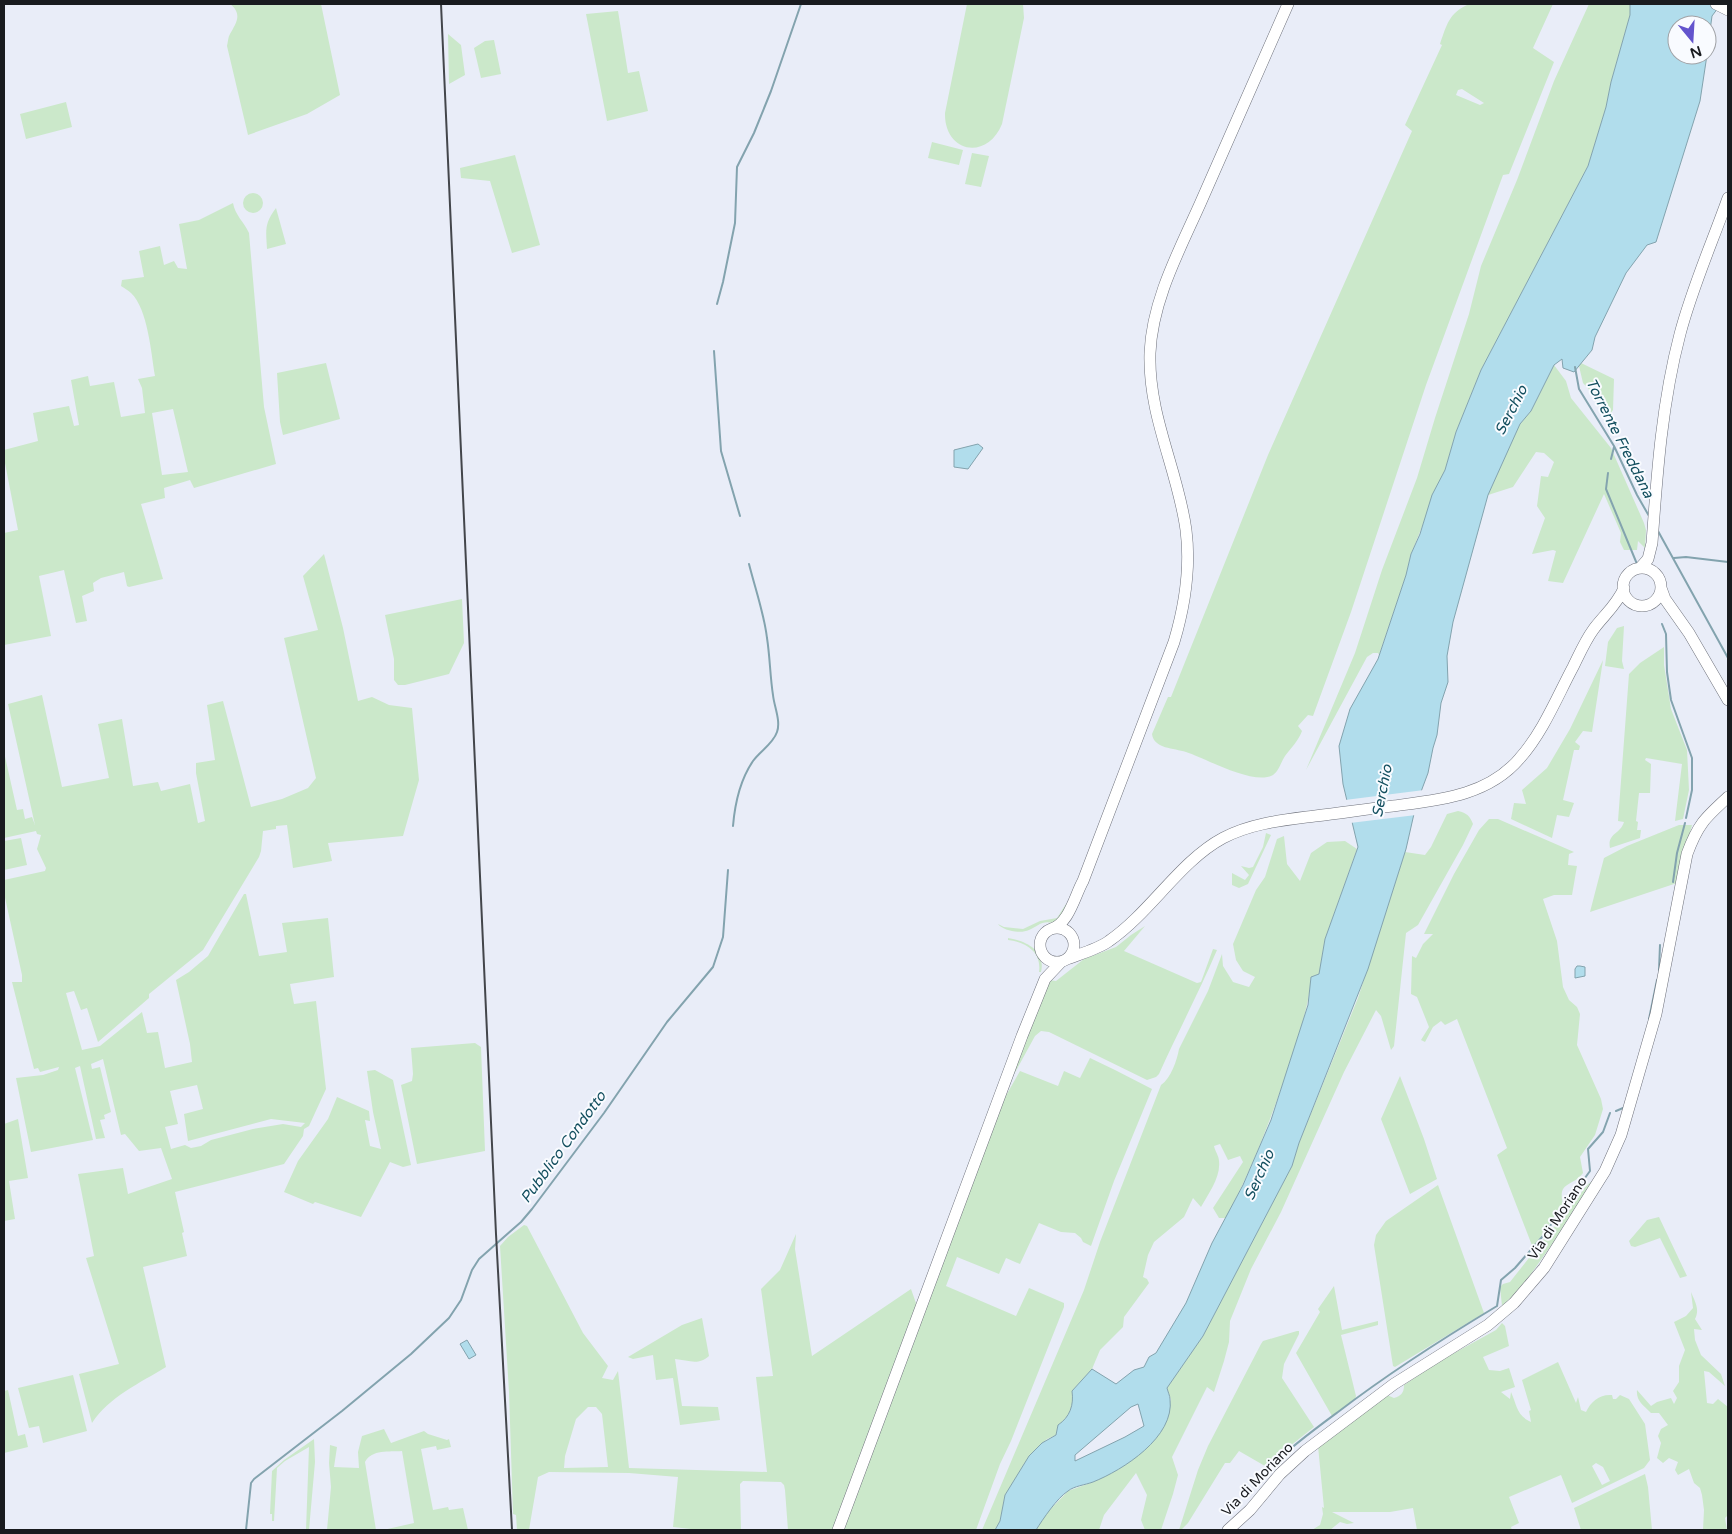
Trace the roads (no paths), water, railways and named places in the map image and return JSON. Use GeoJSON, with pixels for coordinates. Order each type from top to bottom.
{"type":"FeatureCollection","features":[{"type":"Feature","properties":{"kind":"main road"},"geometry":{"type":"LineString","coordinates":[[838,1530],[1042,987],[1050,973],[1074,947],[1070,934],[1070,917],[1080,886],[1183,614],[1188,560],[1186,530],[1153,396],[1150,354],[1152,333],[1162,294],[1179,251],[1288,4]]}},
{"type":"Feature","properties":{"kind":"main road"},"geometry":{"type":"LineString","coordinates":[[1640,568],[1648,559],[1652,543],[1664,424],[1676,348],[1690,300],[1728,198]]}},
{"type":"Feature","properties":{"kind":"main road"},"geometry":{"type":"LineString","coordinates":[[1652,543],[1657,575],[1665,599],[1689,633],[1728,700]]}},
{"type":"Feature","properties":{"kind":"main road"},"geometry":{"type":"LineString","coordinates":[[1657,575],[1648,569],[1640,568],[1634,570],[1624,581],[1627,597],[1634,603],[1664,608],[1676,616]]}},
{"type":"Feature","properties":{"kind":"main road"},"geometry":{"type":"LineString","coordinates":[[1043,955],[1051,961],[1064,960],[1102,945],[1113,938],[1204,850],[1237,831],[1252,826],[1286,820],[1434,801],[1461,795],[1482,787],[1502,775],[1520,758],[1533,741],[1592,631],[1617,601],[1624,588]]}},
{"type":"Feature","properties":{"kind":"main road"},"geometry":{"type":"LineString","coordinates":[[1649,604],[1659,596],[1661,588]]}},
{"type":"Feature","properties":{"kind":"main road"},"geometry":{"type":"LineString","coordinates":[[1607,614],[1622,606],[1634,603]]}},
{"type":"Feature","properties":{"kind":"main road","name":"Via di Moriano"},"geometry":{"type":"LineString","coordinates":[[1228,1530],[1250,1510],[1292,1462],[1374,1397],[1493,1321],[1523,1294],[1544,1268],[1605,1171],[1621,1136],[1656,1014],[1687,854],[1695,834],[1704,819],[1727,798]]}},
{"type":"Feature","properties":{"kind":"main road"},"geometry":{"type":"LineString","coordinates":[[1042,987],[1045,967],[1040,948],[1041,940],[1046,932],[1056,928],[1066,916],[1080,886]]}},
{"type":"Feature","properties":{"kind":"main road"},"geometry":{"type":"LineString","coordinates":[[1051,929],[1062,929],[1080,942],[1088,945],[1113,938]]}},
{"type":"Feature","properties":{"kind":"water","name":"Serchio"},"geometry":{"type":"Polygon","coordinates":[[[1630,4],[1721,4],[1713,15],[1667,15],[1667,65],[1705,65],[1700,101],[1656,242],[1647,245],[1626,273],[1595,337],[1592,350],[1574,372],[1563,368],[1562,359],[1554,365],[1531,411],[1520,424],[1488,495],[1453,622],[1447,656],[1448,682],[1441,703],[1437,735],[1428,773],[1416,805],[1406,849],[1368,969],[1299,1143],[1292,1166],[1203,1336],[1167,1388],[1170,1398],[1169,1413],[1156,1439],[1132,1460],[1105,1477],[1070,1489],[1055,1504],[1036,1530],[995,1530],[1000,1521],[1005,1495],[1029,1456],[1042,1443],[1056,1435],[1058,1425],[1066,1418],[1070,1410],[1072,1391],[1092,1369],[1116,1384],[1134,1370],[1144,1367],[1149,1357],[1156,1353],[1186,1303],[1212,1243],[1243,1185],[1271,1120],[1308,1005],[1311,977],[1319,974],[1325,939],[1358,847],[1343,784],[1339,746],[1350,709],[1378,659],[1432,495],[1445,470],[1456,432],[1481,370],[1588,166],[1606,107],[1630,15],[1630,4]],[[1138,1404],[1131,1407],[1075,1455],[1075,1461],[1144,1426],[1138,1404]]]}},
{"type":"Feature","properties":{"kind":"water"},"geometry":{"type":"Polygon","coordinates":[[[978,444],[983,448],[968,469],[954,467],[954,450],[978,444]]]}},
{"type":"Feature","properties":{"kind":"water"},"geometry":{"type":"Polygon","coordinates":[[[1577,966],[1585,967],[1585,976],[1575,978],[1577,966]]]}},
{"type":"Feature","properties":{"kind":"water"},"geometry":{"type":"Polygon","coordinates":[[[467,1340],[476,1355],[469,1359],[460,1344],[467,1340]]]}},
{"type":"Feature","properties":{"kind":"waterway","name":"Pubblico Condotto"},"geometry":{"type":"LineString","coordinates":[[717,304],[735,223],[737,167],[754,133],[771,91],[801,4]]}},
{"type":"Feature","properties":{"kind":"waterway","name":"Pubblico Condotto"},"geometry":{"type":"LineString","coordinates":[[714,351],[721,451],[740,516]]}},
{"type":"Feature","properties":{"kind":"waterway","name":"Torrente Freddana"},"geometry":{"type":"LineString","coordinates":[[1575,367],[1579,389],[1614,446],[1649,516]]}},
{"type":"Feature","properties":{"kind":"waterway"},"geometry":{"type":"LineString","coordinates":[[1611,459],[1614,447]]}},
{"type":"Feature","properties":{"kind":"waterway"},"geometry":{"type":"LineString","coordinates":[[1608,473],[1606,489],[1637,564]]}},
{"type":"Feature","properties":{"kind":"waterway","name":"Torrente Freddana"},"geometry":{"type":"LineString","coordinates":[[1658,531],[1728,658]]}},
{"type":"Feature","properties":{"kind":"waterway"},"geometry":{"type":"LineString","coordinates":[[1674,558],[1686,557],[1728,562]]}},
{"type":"Feature","properties":{"kind":"waterway","name":"Pubblico Condotto"},"geometry":{"type":"LineString","coordinates":[[733,826],[741,784],[753,761],[773,740],[778,728],[766,629],[749,564]]}},
{"type":"Feature","properties":{"kind":"waterway"},"geometry":{"type":"LineString","coordinates":[[1662,624],[1666,634],[1667,672],[1671,700],[1692,758],[1692,790],[1686,818]]}},
{"type":"Feature","properties":{"kind":"waterway"},"geometry":{"type":"LineString","coordinates":[[1673,882],[1677,853],[1685,823]]}},
{"type":"Feature","properties":{"kind":"waterway","name":"Pubblico Condotto"},"geometry":{"type":"LineString","coordinates":[[246,1530],[251,1483],[254,1479],[342,1411],[411,1354],[449,1318],[461,1300],[472,1270],[479,1259],[521,1222],[532,1209],[604,1113],[667,1022],[713,967],[723,937],[728,870]]}},
{"type":"Feature","properties":{"kind":"waterway"},"geometry":{"type":"LineString","coordinates":[[1659,970],[1660,945]]}},
{"type":"Feature","properties":{"kind":"waterway"},"geometry":{"type":"LineString","coordinates":[[1649,1019],[1657,980]]}},
{"type":"Feature","properties":{"kind":"waterway"},"geometry":{"type":"LineString","coordinates":[[1616,1111],[1623,1108]]}},
{"type":"Feature","properties":{"kind":"waterway"},"geometry":{"type":"LineString","coordinates":[[1272,1465],[1304,1437],[1377,1384],[1497,1306],[1501,1280],[1515,1268],[1542,1237],[1590,1171],[1588,1149],[1603,1132],[1610,1113]]}},
{"type":"Feature","properties":{"kind":"railway"},"geometry":{"type":"LineString","coordinates":[[441,4],[496,1234],[512,1530]]}}]}
